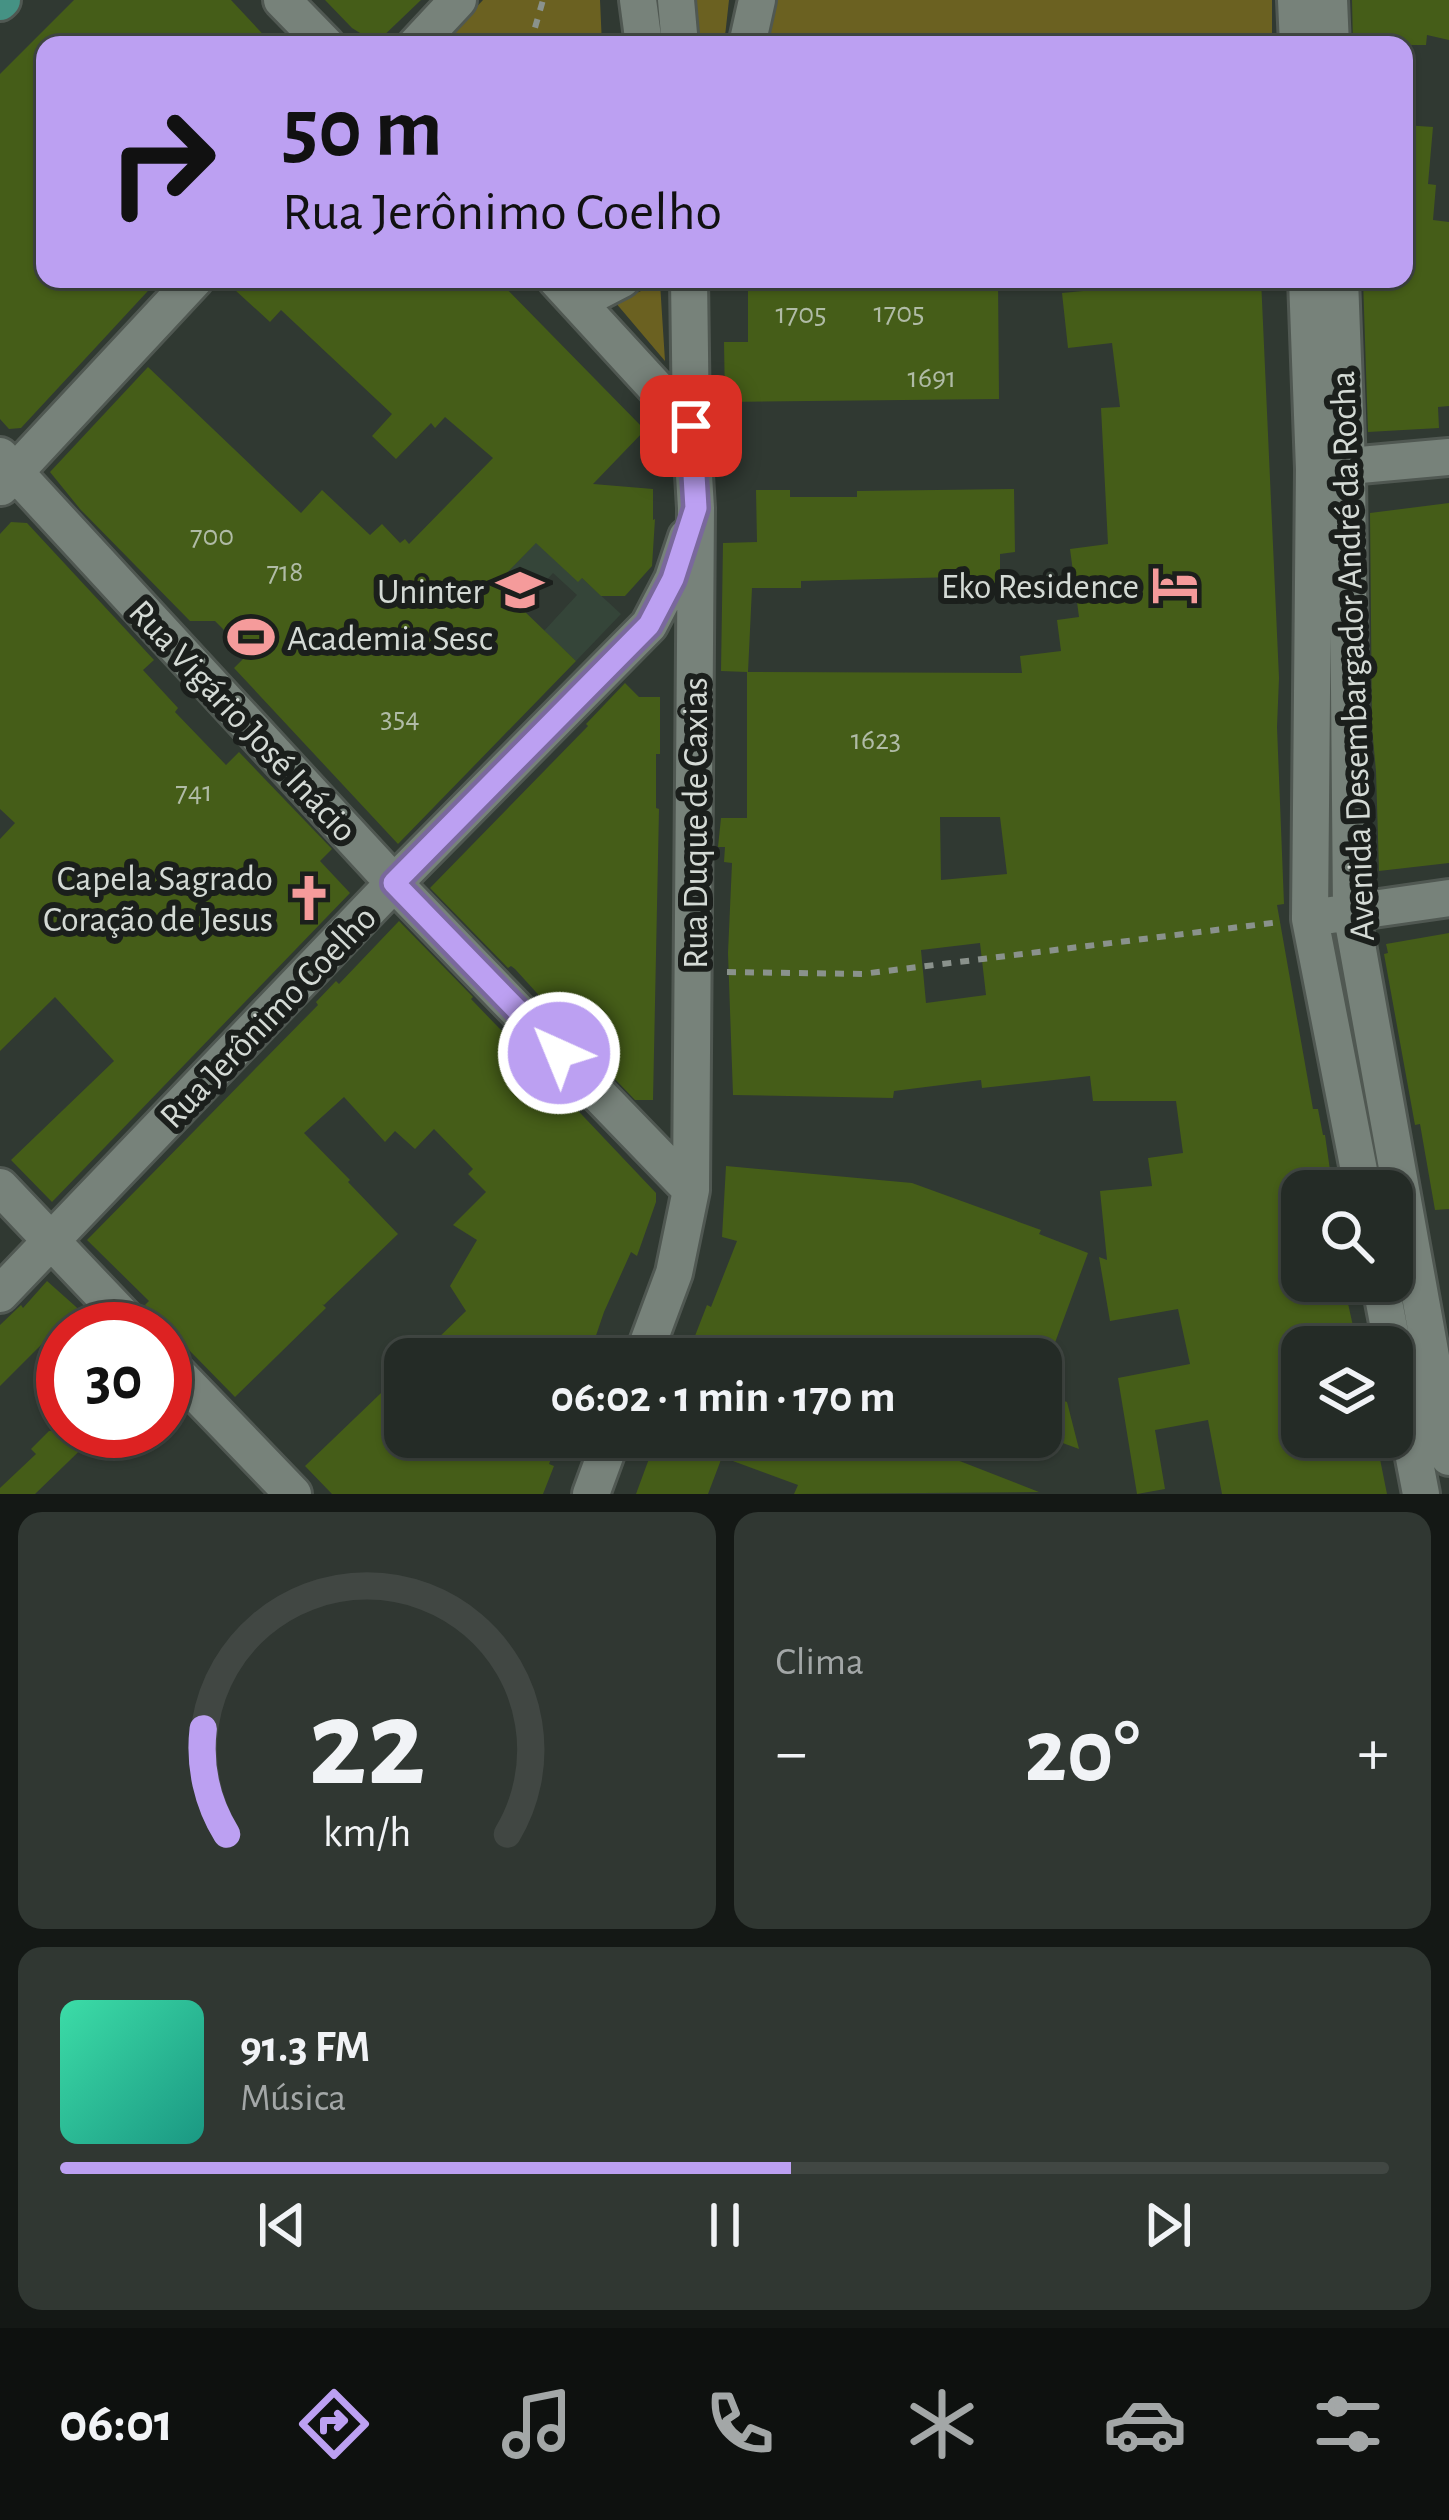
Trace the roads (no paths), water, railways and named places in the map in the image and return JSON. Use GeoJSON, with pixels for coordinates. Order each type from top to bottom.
{"type":"FeatureCollection","features":[{"type":"Feature","properties":{"kind":"street"},"geometry":{"type":"LineString","coordinates":[[283,0],[317,36]]}},
{"type":"Feature","properties":{"kind":"street"},"geometry":{"type":"LineString","coordinates":[[424,36],[458,0]]}},
{"type":"Feature","properties":{"kind":"street"},"geometry":{"type":"LineString","coordinates":[[638,0],[643,36]]}},
{"type":"Feature","properties":{"kind":"street"},"geometry":{"type":"LineString","coordinates":[[676,0],[679,36]]}},
{"type":"Feature","properties":{"kind":"street"},"geometry":{"type":"LineString","coordinates":[[749,36],[757,0]]}},
{"type":"Feature","properties":{"kind":"street"},"geometry":{"type":"LineString","coordinates":[[1296,0],[1298,36]]}},
{"type":"Feature","properties":{"kind":"street"},"geometry":{"type":"LineString","coordinates":[[1329,0],[1331,36]]}},
{"type":"Feature","properties":{"kind":"street"},"geometry":{"type":"LineString","coordinates":[[5,472],[186,288]]}},
{"type":"Feature","properties":{"kind":"street"},"geometry":{"type":"LineString","coordinates":[[564,288],[691,426]]}},
{"type":"Feature","properties":{"kind":"street","name":"Avenida Desembargador André da Rocha"},"geometry":{"type":"LineString","coordinates":[[1307,288],[1330,468],[1351,911],[1449,1456]]}},
{"type":"Feature","properties":{"kind":"street","name":"Avenida Desembargador André da Rocha"},"geometry":{"type":"LineString","coordinates":[[1340,288],[1310,919],[1359,1170]]}},
{"type":"Feature","properties":{"kind":"street","name":"Rua Duque de Caxias"},"geometry":{"type":"LineString","coordinates":[[649,1338],[674,1273],[691,1190],[696,508],[692,290]]}},
{"type":"Feature","properties":{"kind":"street"},"geometry":{"type":"LineString","coordinates":[[1330,468],[1449,457]]}},
{"type":"Feature","properties":{"kind":"street","name":"Rua Vigário José Inácio"},"geometry":{"type":"LineString","coordinates":[[5,472],[691,1190]]}},
{"type":"Feature","properties":{"kind":"street","name":"Rua Jerônimo Coelho"},"geometry":{"type":"LineString","coordinates":[[0,1294],[649,625],[673,579],[696,508]]}},
{"type":"Feature","properties":{"kind":"street"},"geometry":{"type":"LineString","coordinates":[[1310,919],[1449,898]]}},
{"type":"Feature","properties":{"kind":"street"},"geometry":{"type":"LineString","coordinates":[[0,1187],[110,1302]]}},
{"type":"Feature","properties":{"kind":"street"},"geometry":{"type":"LineString","coordinates":[[1384,1302],[1421,1494]]}},
{"type":"Feature","properties":{"kind":"street"},"geometry":{"type":"LineString","coordinates":[[192,1389],[293,1494]]}},
{"type":"Feature","properties":{"kind":"street"},"geometry":{"type":"LineString","coordinates":[[591,1494],[604,1458]]}},
{"type":"Feature","properties":{"kind":"place","name":"Eko Residence"},"geometry":{"type":"Point","coordinates":[1175,585]}},
{"type":"Feature","properties":{"kind":"place","name":"Uninter"},"geometry":{"type":"Point","coordinates":[520,590]}},
{"type":"Feature","properties":{"kind":"place","name":"Academia Sesc"},"geometry":{"type":"Point","coordinates":[251,637]}},
{"type":"Feature","properties":{"kind":"place","name":"Capela Sagrado Coração de Jesus"},"geometry":{"type":"Point","coordinates":[309,898]}}]}
